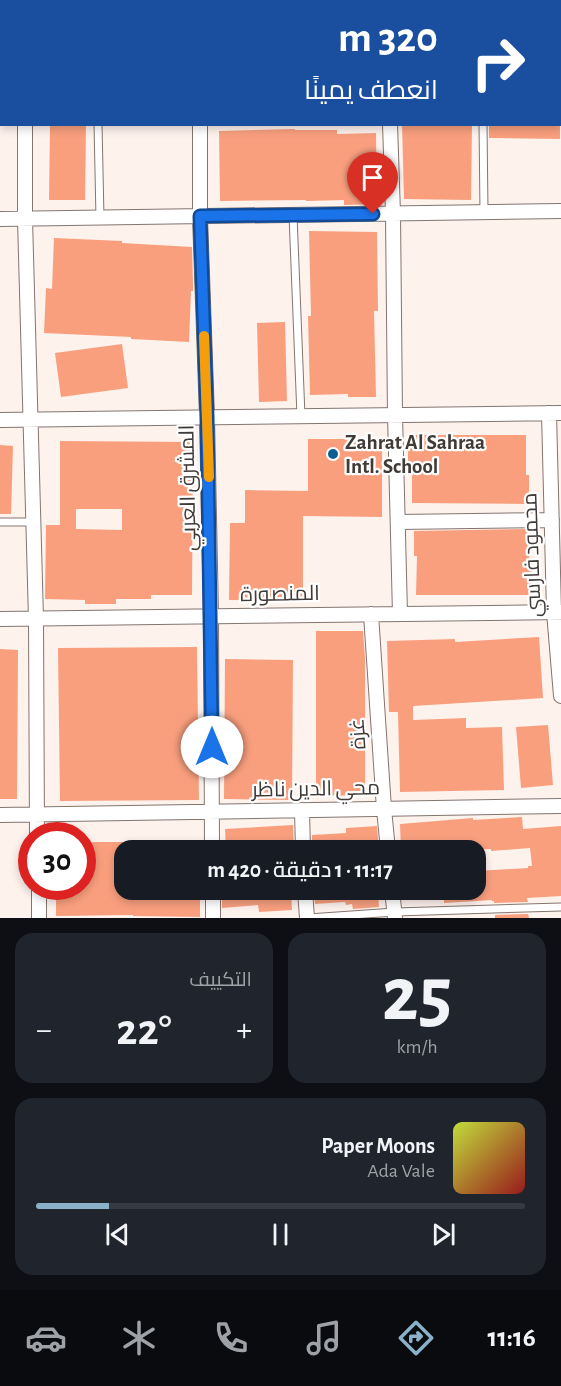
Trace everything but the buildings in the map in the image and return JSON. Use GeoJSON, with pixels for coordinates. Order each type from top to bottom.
{"type":"FeatureCollection","features":[{"type":"Feature","properties":{"kind":"street"},"geometry":{"type":"LineString","coordinates":[[25,126],[25,219],[36,619],[37,822]]}},
{"type":"Feature","properties":{"kind":"street","name":"المشرق العربي"},"geometry":{"type":"LineString","coordinates":[[200,126],[200,216],[211,616],[212,840]]}},
{"type":"Feature","properties":{"kind":"street"},"geometry":{"type":"LineString","coordinates":[[390,126],[400,614]]}},
{"type":"Feature","properties":{"kind":"street"},"geometry":{"type":"LineString","coordinates":[[0,219],[561,211]]}},
{"type":"Feature","properties":{"kind":"street"},"geometry":{"type":"LineString","coordinates":[[0,420],[555,413]]}},
{"type":"Feature","properties":{"kind":"street","name":"محمود فارسي"},"geometry":{"type":"LineString","coordinates":[[555,413],[552,520],[561,696]]}},
{"type":"Feature","properties":{"kind":"street"},"geometry":{"type":"LineString","coordinates":[[398,522],[552,520]]}},
{"type":"Feature","properties":{"kind":"street","name":"المنصورة"},"geometry":{"type":"LineString","coordinates":[[0,619],[558,612]]}},
{"type":"Feature","properties":{"kind":"street","name":"غزة"},"geometry":{"type":"LineString","coordinates":[[371,614],[387,840]]}},
{"type":"Feature","properties":{"kind":"street","name":"محي الدين ناظر"},"geometry":{"type":"LineString","coordinates":[[0,815],[561,806]]}},
{"type":"Feature","properties":{"kind":"street"},"geometry":{"type":"LineString","coordinates":[[302,810],[303,840]]}},
{"type":"Feature","properties":{"kind":"street"},"geometry":{"type":"LineString","coordinates":[[39,900],[39,918]]}},
{"type":"Feature","properties":{"kind":"street"},"geometry":{"type":"LineString","coordinates":[[213,900],[213,918]]}},
{"type":"Feature","properties":{"kind":"street"},"geometry":{"type":"LineString","coordinates":[[306,900],[308,918]]}},
{"type":"Feature","properties":{"kind":"street"},"geometry":{"type":"LineString","coordinates":[[393,900],[395,915]]}},
{"type":"Feature","properties":{"kind":"lane"},"geometry":{"type":"LineString","coordinates":[[98,126],[100,218]]}},
{"type":"Feature","properties":{"kind":"lane"},"geometry":{"type":"LineString","coordinates":[[483,126],[483,212]]}},
{"type":"Feature","properties":{"kind":"lane"},"geometry":{"type":"LineString","coordinates":[[293,215],[301,416]]}},
{"type":"Feature","properties":{"kind":"lane"},"geometry":{"type":"LineString","coordinates":[[0,522],[33,522]]}},
{"type":"Feature","properties":{"kind":"lane"},"geometry":{"type":"LineString","coordinates":[[308,918],[561,907]]}},
{"type":"Feature","properties":{"kind":"slow traffic"},"geometry":{"type":"LineString","coordinates":[[204,336],[209,477]]}},
{"type":"Feature","properties":{"kind":"place","name":"Zahrat Al Sahraa Intl. School"},"geometry":{"type":"Point","coordinates":[333,454]}},
{"type":"Feature","properties":{"kind":"route"},"geometry":{"type":"LineString","coordinates":[[212,747],[207,417],[200,216],[373,214]]}}]}
